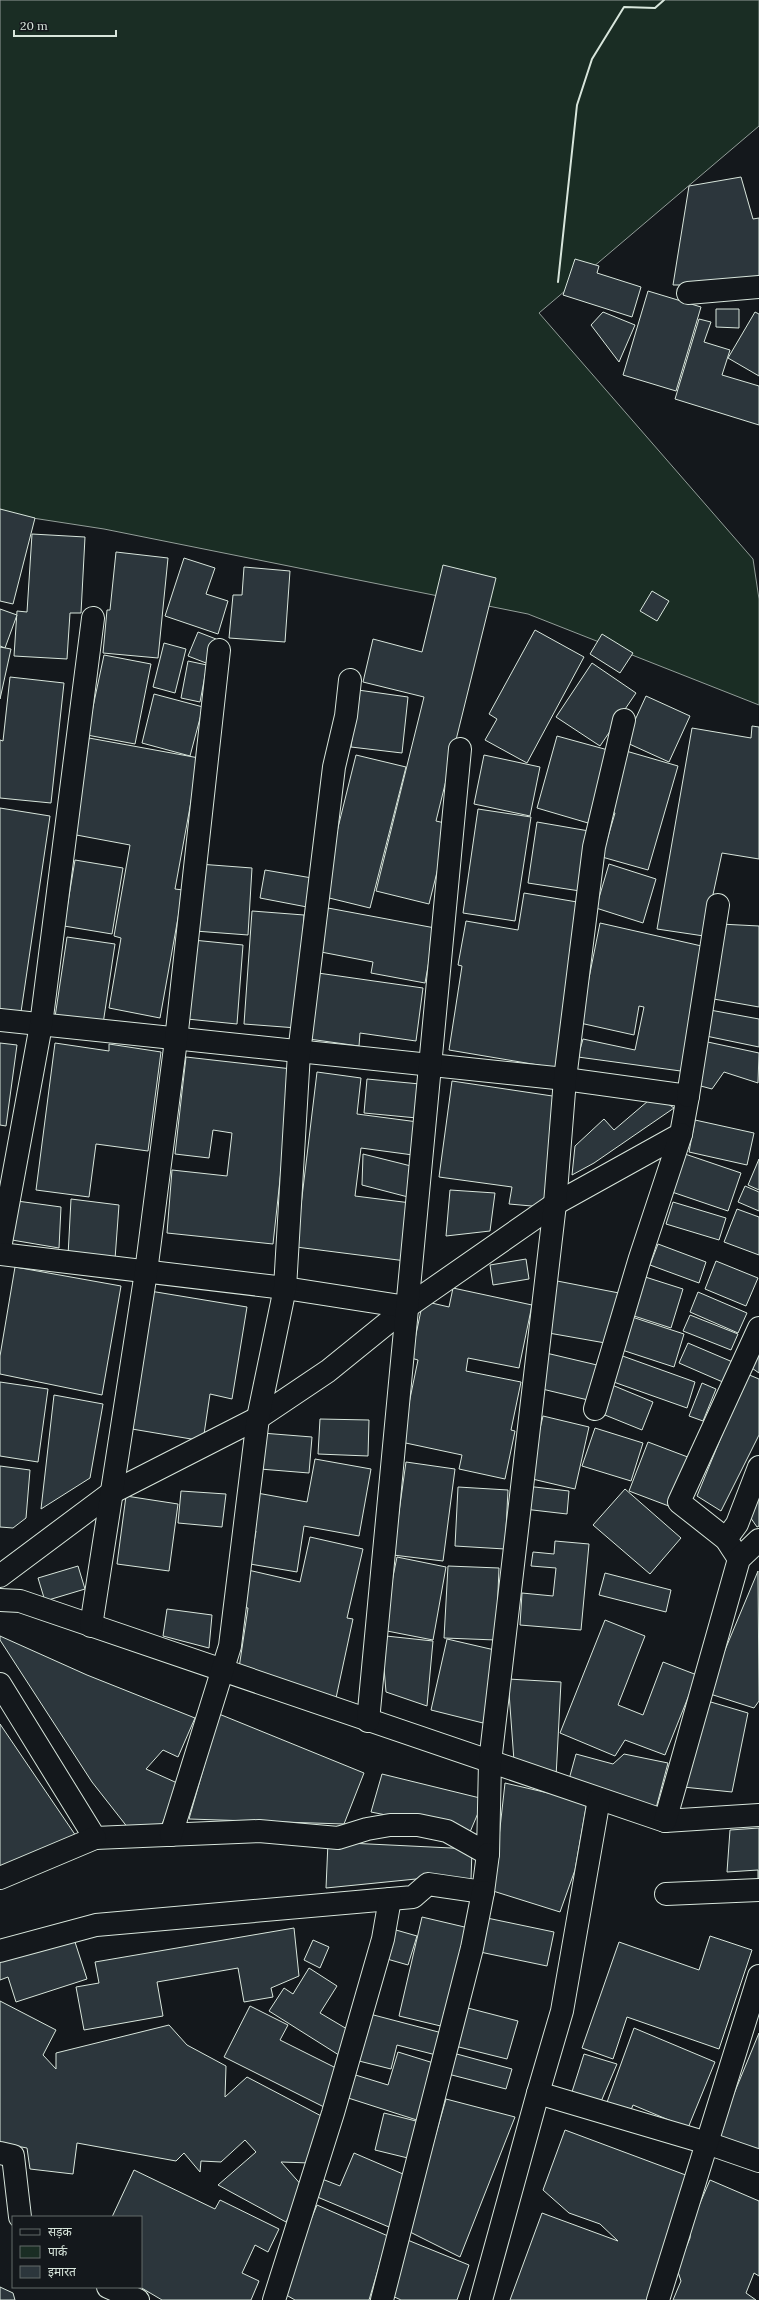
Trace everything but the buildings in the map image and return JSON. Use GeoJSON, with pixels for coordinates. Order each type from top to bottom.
{"type":"FeatureCollection","features":[{"type":"Feature","properties":{"kind":"street"},"geometry":{"type":"LineString","coordinates":[[688,293],[759,287]]}},
{"type":"Feature","properties":{"kind":"street"},"geometry":{"type":"LineString","coordinates":[[0,1248],[41,1025],[92,618]]}},
{"type":"Feature","properties":{"kind":"street"},"geometry":{"type":"LineString","coordinates":[[91,1626],[146,1272],[176,1040],[219,650]]}},
{"type":"Feature","properties":{"kind":"street"},"geometry":{"type":"LineString","coordinates":[[172,1835],[230,1646],[258,1418],[285,1288],[299,1053],[334,767],[346,716],[350,680]]}},
{"type":"Feature","properties":{"kind":"street"},"geometry":{"type":"LineString","coordinates":[[382,2300],[472,1948],[483,1892],[488,1854],[490,1762],[555,1204],[565,1079],[594,847],[624,720]]}},
{"type":"Feature","properties":{"kind":"street"},"geometry":{"type":"LineString","coordinates":[[368,1721],[460,749]]}},
{"type":"Feature","properties":{"kind":"street"},"geometry":{"type":"LineString","coordinates":[[595,1409],[640,1258],[681,1134],[718,905]]}},
{"type":"Feature","properties":{"kind":"street"},"geometry":{"type":"LineString","coordinates":[[0,1020],[299,1053],[565,1079],[688,1096]]}},
{"type":"Feature","properties":{"kind":"street"},"geometry":{"type":"LineString","coordinates":[[0,1576],[111,1493],[258,1418],[328,1372],[407,1307],[555,1204],[681,1134]]}},
{"type":"Feature","properties":{"kind":"street"},"geometry":{"type":"LineString","coordinates":[[0,1254],[285,1288],[407,1307]]}},
{"type":"Feature","properties":{"kind":"street"},"geometry":{"type":"LineString","coordinates":[[740,1558],[726,1539],[679,1502],[759,1328]]}},
{"type":"Feature","properties":{"kind":"street"},"geometry":{"type":"LineString","coordinates":[[726,1539],[737,1524],[759,1467]]}},
{"type":"Feature","properties":{"kind":"street"},"geometry":{"type":"LineString","coordinates":[[665,1821],[740,1558],[759,1540]]}},
{"type":"Feature","properties":{"kind":"street"},"geometry":{"type":"LineString","coordinates":[[0,1600],[20,1601],[368,1721],[665,1821],[759,1814]]}},
{"type":"Feature","properties":{"kind":"street"},"geometry":{"type":"LineString","coordinates":[[0,1684],[95,1838]]}},
{"type":"Feature","properties":{"kind":"street"},"geometry":{"type":"LineString","coordinates":[[481,2300],[562,2011],[599,1799]]}},
{"type":"Feature","properties":{"kind":"street"},"geometry":{"type":"LineString","coordinates":[[0,1878],[95,1838],[259,1831],[338,1838],[367,1829],[390,1825],[418,1825],[447,1831],[488,1854]]}},
{"type":"Feature","properties":{"kind":"street"},"geometry":{"type":"LineString","coordinates":[[0,1951],[96,1925],[412,1897],[428,1884],[483,1892]]}},
{"type":"Feature","properties":{"kind":"street"},"geometry":{"type":"LineString","coordinates":[[666,1894],[759,1890]]}},
{"type":"Feature","properties":{"kind":"street"},"geometry":{"type":"LineString","coordinates":[[274,2300],[336,2106],[383,1939],[390,1899]]}},
{"type":"Feature","properties":{"kind":"street"},"geometry":{"type":"LineString","coordinates":[[658,2300],[757,1986]]}},
{"type":"Feature","properties":{"kind":"street"},"geometry":{"type":"LineString","coordinates":[[538,2093],[707,2143],[759,2161]]}},
{"type":"Feature","properties":{"kind":"street"},"geometry":{"type":"LineString","coordinates":[[0,2153],[13,2156],[20,2216]]}},
{"type":"Feature","properties":{"kind":"street"},"geometry":{"type":"LineString","coordinates":[[110,2288],[138,2300]]}},
{"type":"Feature","properties":{"kind":"green space"},"geometry":{"type":"Polygon","coordinates":[[[0,0],[759,0],[759,126],[539,313],[753,559],[759,599],[759,705],[528,614],[104,529],[0,513],[0,0]]]}},
{"type":"Feature","properties":{"kind":"wall"},"geometry":{"type":"LineString","coordinates":[[558,282],[577,105],[592,59],[624,7],[655,8],[664,0]]}}]}
